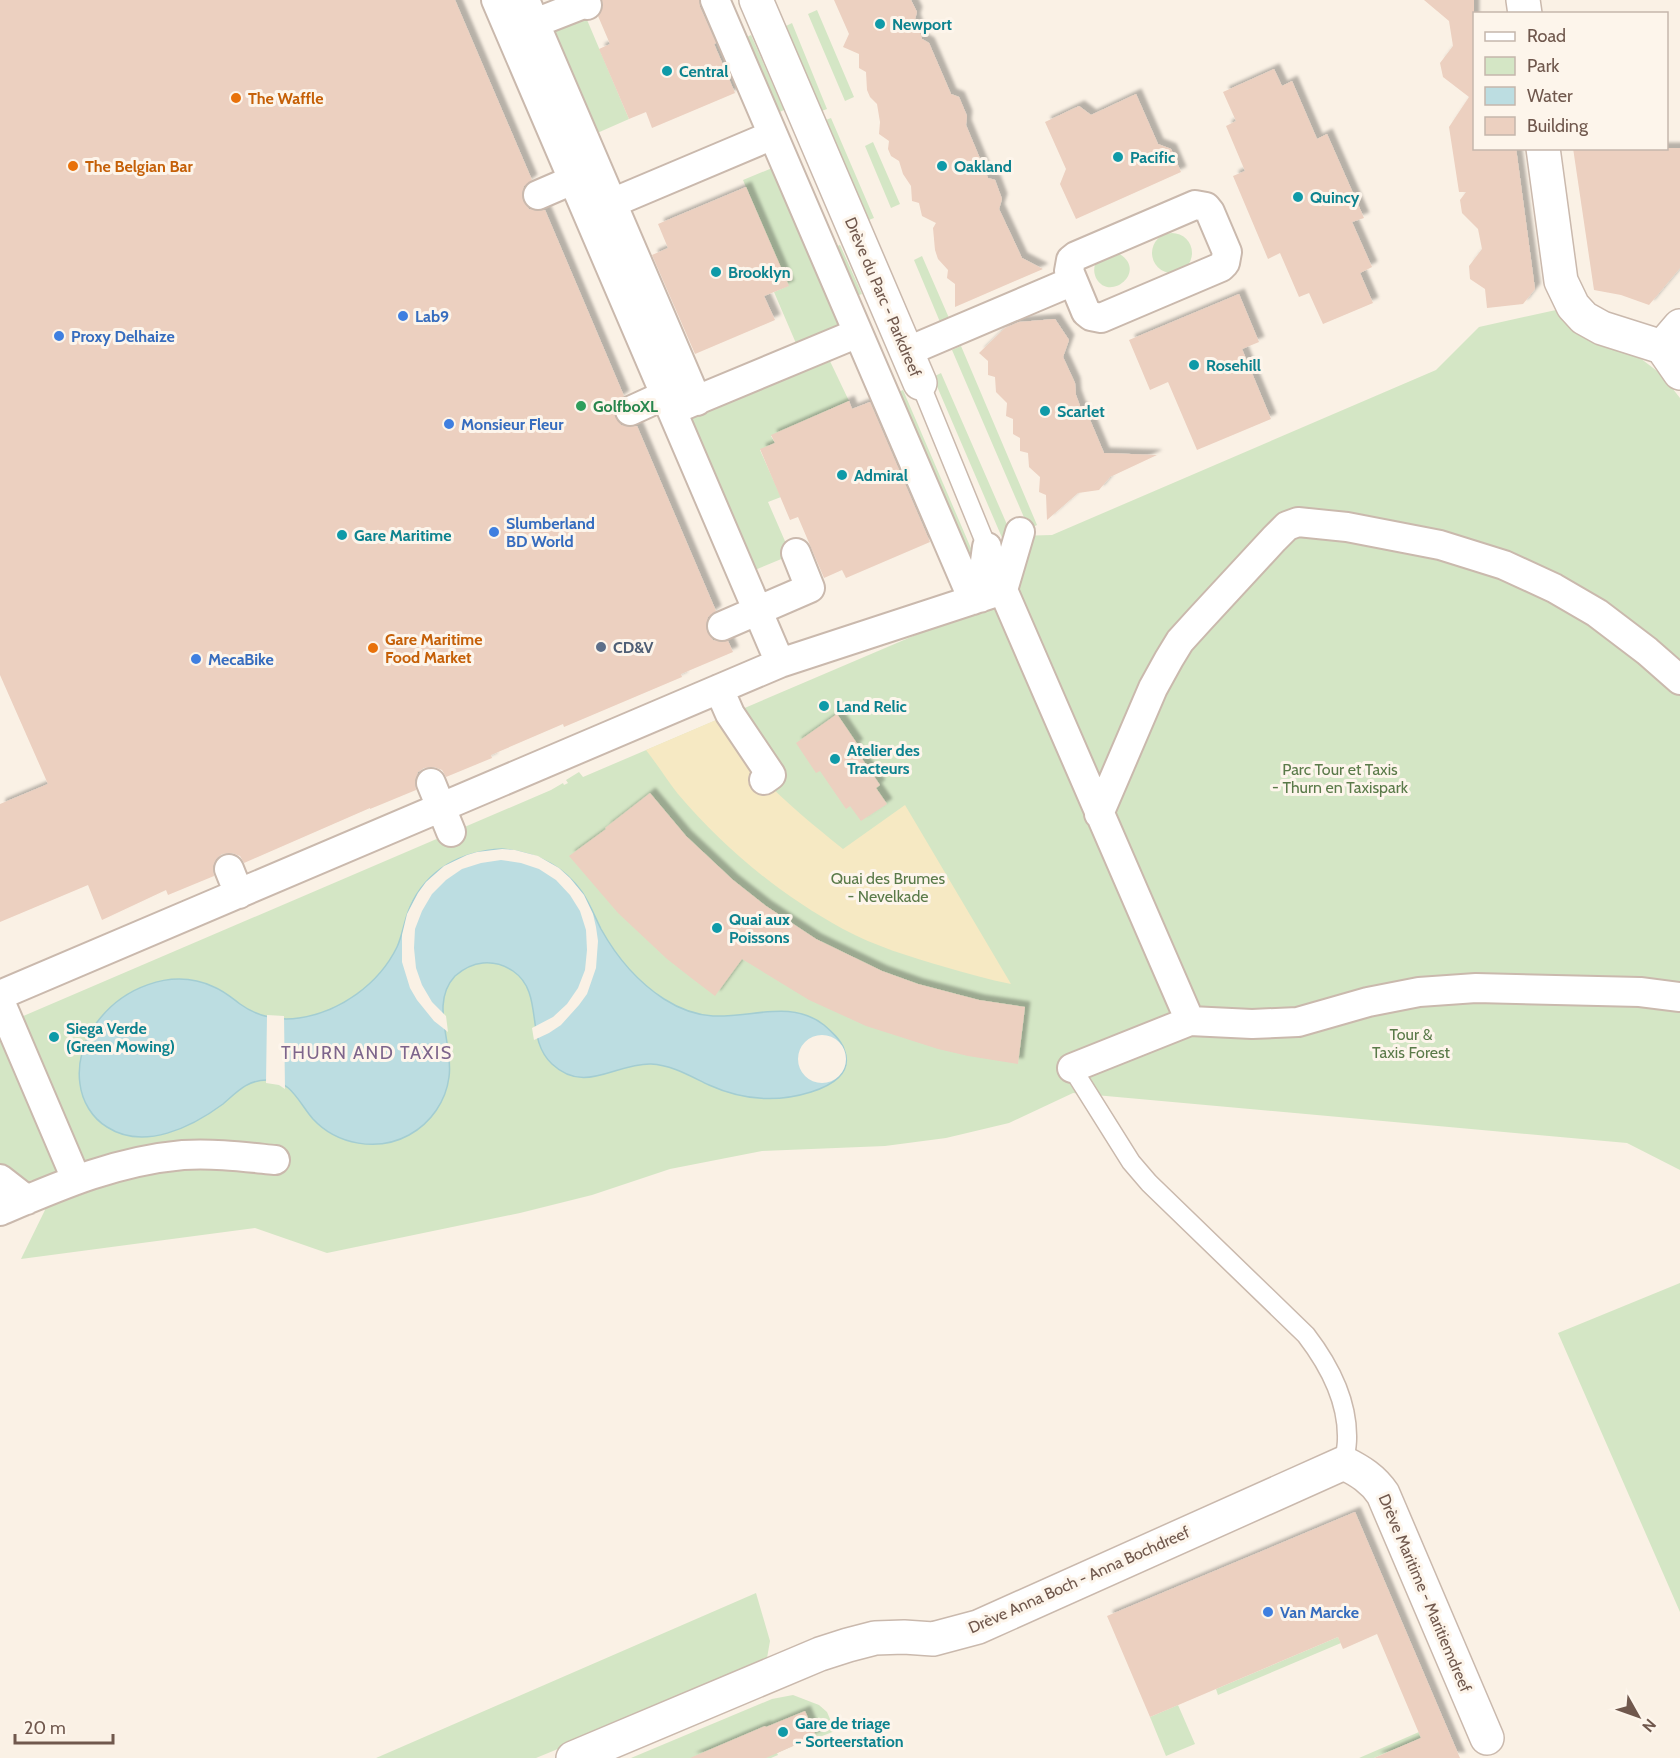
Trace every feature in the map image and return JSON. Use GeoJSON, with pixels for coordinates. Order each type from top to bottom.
{"type":"FeatureCollection","features":[{"type":"Feature","properties":{"kind":"street"},"geometry":{"type":"LineString","coordinates":[[496,0],[585,175],[612,203],[678,402]]}},
{"type":"Feature","properties":{"kind":"street"},"geometry":{"type":"LineString","coordinates":[[715,0],[858,333],[985,596],[1099,814],[1190,1021]]}},
{"type":"Feature","properties":{"kind":"street","name":"Drève du Parc - Parkdreef"},"geometry":{"type":"LineString","coordinates":[[756,0],[920,383]]}},
{"type":"Feature","properties":{"kind":"street"},"geometry":{"type":"LineString","coordinates":[[587,5],[586,3],[530,11],[585,175],[678,402],[780,663]]}},
{"type":"Feature","properties":{"kind":"street"},"geometry":{"type":"LineString","coordinates":[[612,203],[773,135]]}},
{"type":"Feature","properties":{"kind":"street"},"geometry":{"type":"LineString","coordinates":[[1543,150],[1562,281],[1573,306],[1584,318],[1602,328],[1671,336],[1680,373]]}},
{"type":"Feature","properties":{"kind":"street"},"geometry":{"type":"LineString","coordinates":[[538,195],[585,175]]}},
{"type":"Feature","properties":{"kind":"street"},"geometry":{"type":"LineString","coordinates":[[1195,205],[1206,207],[1210,212],[1227,252],[1227,258],[1221,267],[1101,318],[1091,316],[1086,312],[1073,281],[1069,265],[1076,256],[1195,205]]}},
{"type":"Feature","properties":{"kind":"street"},"geometry":{"type":"LineString","coordinates":[[906,352],[1073,281]]}},
{"type":"Feature","properties":{"kind":"street"},"geometry":{"type":"LineString","coordinates":[[630,411],[678,402],[858,333]]}},
{"type":"Feature","properties":{"kind":"street"},"geometry":{"type":"LineString","coordinates":[[1099,814],[1154,688],[1180,641],[1274,539],[1287,526],[1298,522],[1347,526],[1440,545],[1504,565],[1554,588],[1597,613],[1647,651],[1680,680]]}},
{"type":"Feature","properties":{"kind":"street"},"geometry":{"type":"LineString","coordinates":[[0,995],[234,881],[441,808],[628,713],[718,689],[780,663],[985,596],[1020,532]]}},
{"type":"Feature","properties":{"kind":"street","name":"Drève du Parc - Parkdreef"},"geometry":{"type":"LineString","coordinates":[[985,596],[987,547]]}},
{"type":"Feature","properties":{"kind":"street"},"geometry":{"type":"LineString","coordinates":[[722,626],[810,588],[796,553]]}},
{"type":"Feature","properties":{"kind":"street"},"geometry":{"type":"LineString","coordinates":[[718,689],[730,714],[771,774],[764,780]]}},
{"type":"Feature","properties":{"kind":"street"},"geometry":{"type":"LineString","coordinates":[[1072,1068],[1190,1021],[1252,1024],[1298,1022],[1368,1002],[1419,992],[1476,988],[1640,992],[1680,998]]}},
{"type":"Feature","properties":{"kind":"street"},"geometry":{"type":"LineString","coordinates":[[0,1001],[7,1040],[76,1179]]}},
{"type":"Feature","properties":{"kind":"street"},"geometry":{"type":"LineString","coordinates":[[0,1211],[76,1179],[130,1163],[184,1155],[232,1155],[275,1160]]}},
{"type":"Feature","properties":{"kind":"street"},"geometry":{"type":"LineString","coordinates":[[0,1179],[27,1200]]}},
{"type":"Feature","properties":{"kind":"street","name":"Drève Maritime - Maritiemdreef"},"geometry":{"type":"LineString","coordinates":[[1344,1463],[1366,1475],[1376,1483],[1383,1494],[1487,1738]]}},
{"type":"Feature","properties":{"kind":"street","name":"Drève Anna Boch - Anna Bochdreef"},"geometry":{"type":"LineString","coordinates":[[573,1758],[820,1654],[875,1638],[933,1639],[978,1627],[1344,1463]]}},
{"type":"Feature","properties":{"kind":"lane","name":"Drève du Parc - Parkdreef"},"geometry":{"type":"LineString","coordinates":[[920,383],[987,547]]}},
{"type":"Feature","properties":{"kind":"lane"},"geometry":{"type":"LineString","coordinates":[[1072,1068],[1131,1162],[1149,1183],[1306,1335],[1323,1357],[1336,1383],[1345,1415],[1347,1440],[1344,1463]]}},
{"type":"Feature","properties":{"kind":"green space"},"geometry":{"type":"Polygon","coordinates":[[[582,8],[629,119],[595,134],[547,23],[582,8]]]}},
{"type":"Feature","properties":{"kind":"green space"},"geometry":{"type":"Polygon","coordinates":[[[817,10],[854,97],[845,101],[808,14],[817,10]]]}},
{"type":"Feature","properties":{"kind":"green space"},"geometry":{"type":"Polygon","coordinates":[[[792,23],[827,109],[819,112],[784,27],[792,23]]]}},
{"type":"Feature","properties":{"kind":"green space"},"geometry":{"type":"Polygon","coordinates":[[[751,35],[784,110],[775,114],[743,39],[751,35]]]}},
{"type":"Feature","properties":{"kind":"green space"},"geometry":{"type":"Polygon","coordinates":[[[831,118],[874,218],[866,221],[823,121],[831,118]]]}},
{"type":"Feature","properties":{"kind":"green space"},"geometry":{"type":"Polygon","coordinates":[[[873,142],[900,204],[891,208],[865,146],[873,142]]]}},
{"type":"Feature","properties":{"kind":"green space"},"geometry":{"type":"Polygon","coordinates":[[[777,166],[845,327],[798,348],[774,292],[788,286],[743,180],[777,166]]]}},
{"type":"Feature","properties":{"kind":"green space"},"geometry":{"type":"Polygon","coordinates":[[[1172,233],[1186,239],[1192,253],[1186,267],[1172,273],[1158,267],[1152,253],[1158,239],[1172,233]]]}},
{"type":"Feature","properties":{"kind":"green space"},"geometry":{"type":"Polygon","coordinates":[[[840,245],[862,294],[853,297],[832,248],[840,245]]]}},
{"type":"Feature","properties":{"kind":"green space"},"geometry":{"type":"Polygon","coordinates":[[[1116,252],[1126,259],[1130,267],[1129,275],[1118,286],[1102,285],[1094,273],[1097,260],[1116,252]]]}},
{"type":"Feature","properties":{"kind":"green space"},"geometry":{"type":"Polygon","coordinates":[[[922,256],[949,318],[940,322],[914,260],[922,256]]]}},
{"type":"Feature","properties":{"kind":"green space","name":"Parc Tour et Taxis - Thurn en Taxispark"},"geometry":{"type":"Polygon","coordinates":[[[1556,310],[1605,344],[1640,358],[1661,374],[1680,398],[1680,1170],[1627,1143],[1073,1093],[1009,1123],[946,1138],[885,1146],[762,1151],[670,1169],[592,1195],[520,1213],[327,1253],[255,1228],[21,1259],[45,1210],[32,1180],[18,1186],[0,1172],[0,1026],[563,783],[564,785],[568,783],[566,780],[579,772],[583,777],[993,602],[1003,540],[933,377],[941,373],[1012,536],[1052,535],[1436,370],[1479,327],[1556,310]]]}},
{"type":"Feature","properties":{"kind":"green space"},"geometry":{"type":"Polygon","coordinates":[[[961,346],[1037,525],[1029,529],[952,350],[961,346]]]}},
{"type":"Feature","properties":{"kind":"green space"},"geometry":{"type":"Polygon","coordinates":[[[828,357],[849,401],[771,436],[775,443],[760,450],[781,497],[768,502],[791,555],[750,572],[684,418],[828,357]]]}},
{"type":"Feature","properties":{"kind":"green space"},"geometry":{"type":"Polygon","coordinates":[[[903,390],[973,553],[964,557],[894,394],[903,390]]]}},
{"type":"Feature","properties":{"kind":"green space"},"geometry":{"type":"Polygon","coordinates":[[[1680,1283],[1680,1612],[1558,1333],[1680,1283]]]}},
{"type":"Feature","properties":{"kind":"green space"},"geometry":{"type":"Polygon","coordinates":[[[756,1593],[770,1641],[767,1658],[750,1670],[536,1758],[376,1758],[756,1593]]]}},
{"type":"Feature","properties":{"kind":"green space"},"geometry":{"type":"Polygon","coordinates":[[[1338,1637],[1341,1643],[1218,1695],[1216,1689],[1338,1637]]]}},
{"type":"Feature","properties":{"kind":"green space"},"geometry":{"type":"Polygon","coordinates":[[[793,1695],[819,1705],[827,1712],[835,1731],[817,1738],[813,1737],[771,1758],[631,1758],[772,1699],[793,1695]]]}},
{"type":"Feature","properties":{"kind":"green space"},"geometry":{"type":"Polygon","coordinates":[[[1178,1705],[1195,1744],[1166,1756],[1150,1717],[1178,1705]]]}},
{"type":"Feature","properties":{"kind":"green space"},"geometry":{"type":"Polygon","coordinates":[[[1419,1732],[1421,1738],[1374,1758],[1359,1758],[1419,1732]]]}},
{"type":"Feature","properties":{"kind":"sand","name":"Quai des Brumes - Nevelkade"},"geometry":{"type":"Polygon","coordinates":[[[716,720],[763,779],[843,849],[905,805],[1011,984],[919,959],[855,935],[797,901],[754,869],[696,814],[678,794],[646,750],[716,720]]]}},
{"type":"Feature","properties":{"kind":"water"},"geometry":{"type":"Polygon","coordinates":[[[502,849],[536,857],[566,874],[582,892],[601,929],[621,959],[645,985],[664,999],[687,1010],[713,1016],[784,1011],[811,1017],[830,1030],[843,1046],[846,1065],[843,1072],[838,1078],[818,1089],[772,1099],[734,1094],[674,1069],[651,1064],[600,1075],[576,1077],[564,1073],[552,1064],[544,1053],[539,1042],[529,991],[523,980],[506,967],[483,963],[461,971],[447,987],[443,1012],[450,1064],[447,1086],[441,1103],[431,1118],[417,1130],[397,1140],[371,1144],[358,1143],[334,1135],[313,1119],[288,1088],[275,1081],[267,1080],[248,1084],[197,1121],[167,1133],[152,1136],[136,1137],[121,1134],[97,1119],[85,1103],[79,1076],[84,1046],[95,1025],[106,1012],[133,991],[164,980],[181,979],[198,981],[214,987],[254,1012],[268,1017],[299,1018],[329,1010],[357,994],[380,973],[397,947],[408,912],[417,894],[436,872],[460,858],[502,849]]]}},
{"type":"Feature","properties":{"kind":"pier"},"geometry":{"type":"Polygon","coordinates":[[[502,849],[538,856],[559,868],[584,895],[596,927],[598,941],[596,968],[587,994],[561,1025],[534,1040],[532,1028],[553,1017],[567,1004],[578,988],[585,970],[587,950],[586,930],[580,911],[570,895],[556,880],[539,869],[501,860],[462,869],[432,894],[422,911],[415,929],[416,968],[422,985],[432,1002],[446,1016],[448,1032],[434,1021],[417,1000],[410,988],[402,962],[402,935],[407,914],[426,882],[444,866],[467,855],[502,849]]]}},
{"type":"Feature","properties":{"kind":"pier"},"geometry":{"type":"Polygon","coordinates":[[[267,1015],[284,1016],[285,1089],[279,1085],[266,1083],[267,1015]]]}},
{"type":"Feature","properties":{"kind":"pier"},"geometry":{"type":"Polygon","coordinates":[[[817,1035],[827,1035],[842,1045],[846,1059],[845,1068],[836,1079],[827,1083],[817,1083],[802,1073],[798,1064],[798,1054],[808,1039],[817,1035]]]}},
{"type":"Feature","properties":{"kind":"building","name":"Gare Maritime"},"geometry":{"type":"Polygon","coordinates":[[[0,0],[455,0],[532,180],[524,186],[523,201],[529,209],[545,210],[624,396],[616,402],[615,417],[621,425],[637,426],[716,611],[708,617],[707,632],[713,640],[728,641],[733,652],[681,674],[682,677],[564,727],[563,724],[446,777],[442,770],[434,767],[424,768],[418,772],[415,780],[416,790],[244,863],[240,856],[232,853],[222,854],[213,866],[214,876],[168,895],[166,890],[102,920],[88,885],[0,922],[0,804],[48,784],[0,675],[0,0]]]}},
{"type":"Feature","properties":{"kind":"building","name":"Central"},"geometry":{"type":"Polygon","coordinates":[[[602,0],[699,0],[716,43],[714,44],[735,93],[652,128],[646,112],[629,119],[599,49],[610,44],[598,16],[603,7],[602,0]]]}},
{"type":"Feature","properties":{"kind":"building","name":"Oakland"},"geometry":{"type":"Polygon","coordinates":[[[834,0],[911,0],[917,12],[915,19],[922,39],[929,43],[951,94],[959,97],[967,116],[966,125],[988,178],[995,180],[1002,199],[999,209],[1022,258],[1043,269],[955,307],[955,284],[947,278],[948,270],[938,259],[935,250],[933,228],[936,223],[922,216],[919,203],[912,201],[911,186],[903,174],[899,161],[891,156],[888,149],[889,141],[879,134],[877,104],[867,90],[866,72],[859,68],[859,54],[843,47],[849,34],[834,0]]]}},
{"type":"Feature","properties":{"kind":"building"},"geometry":{"type":"Polygon","coordinates":[[[1424,0],[1474,0],[1473,150],[1516,150],[1535,289],[1523,304],[1487,308],[1485,289],[1470,279],[1469,266],[1482,249],[1478,229],[1462,213],[1460,200],[1466,192],[1459,192],[1449,127],[1469,97],[1443,77],[1440,63],[1453,46],[1449,21],[1424,0]]]}},
{"type":"Feature","properties":{"kind":"building","name":"Quincy"},"geometry":{"type":"Polygon","coordinates":[[[1274,69],[1282,86],[1292,81],[1317,139],[1327,134],[1364,218],[1352,222],[1372,267],[1360,273],[1373,303],[1323,324],[1309,293],[1299,297],[1280,253],[1268,259],[1233,176],[1245,171],[1226,126],[1236,121],[1223,92],[1274,69]]]}},
{"type":"Feature","properties":{"kind":"building","name":"Pacific"},"geometry":{"type":"Polygon","coordinates":[[[1136,94],[1158,144],[1171,149],[1181,172],[1076,219],[1060,184],[1066,169],[1045,122],[1079,106],[1091,115],[1136,94]]]}},
{"type":"Feature","properties":{"kind":"building"},"geometry":{"type":"Polygon","coordinates":[[[1680,148],[1680,268],[1649,305],[1621,295],[1594,290],[1573,150],[1680,148]]]}},
{"type":"Feature","properties":{"kind":"building","name":"Brooklyn"},"geometry":{"type":"Polygon","coordinates":[[[746,187],[789,286],[764,296],[775,320],[695,354],[652,255],[668,248],[658,224],[746,187]]]}},
{"type":"Feature","properties":{"kind":"building","name":"Rosehill"},"geometry":{"type":"Polygon","coordinates":[[[1239,294],[1259,342],[1242,349],[1271,419],[1197,450],[1168,382],[1150,390],[1129,340],[1239,294]]]}},
{"type":"Feature","properties":{"kind":"building","name":"Scarlet"},"geometry":{"type":"Polygon","coordinates":[[[1055,319],[1069,340],[1063,357],[1075,383],[1080,406],[1088,415],[1104,453],[1157,455],[1110,477],[1099,490],[1078,493],[1047,520],[1046,495],[1039,492],[1040,477],[1029,467],[1028,453],[1020,451],[1020,438],[1013,434],[1013,419],[1006,416],[1007,403],[996,392],[995,377],[988,375],[988,361],[979,353],[1005,328],[1019,322],[1055,319]]]}},
{"type":"Feature","properties":{"kind":"building","name":"Admiral"},"geometry":{"type":"Polygon","coordinates":[[[849,401],[852,409],[870,402],[930,542],[846,578],[842,570],[824,578],[798,517],[790,520],[760,449],[775,443],[771,435],[849,401]]]}},
{"type":"Feature","properties":{"kind":"building","name":"Atelier des Tracteurs"},"geometry":{"type":"Polygon","coordinates":[[[837,714],[858,745],[854,747],[880,785],[876,788],[887,804],[861,821],[850,806],[846,809],[820,771],[816,773],[796,743],[837,714]]]}},
{"type":"Feature","properties":{"kind":"building","name":"Quai aux Poissons"},"geometry":{"type":"Polygon","coordinates":[[[650,793],[686,836],[733,880],[766,906],[816,939],[882,971],[918,984],[979,1000],[1025,1007],[1018,1064],[938,1049],[866,1026],[809,1000],[742,959],[715,996],[667,959],[618,913],[569,856],[650,793]]]}},
{"type":"Feature","properties":{"kind":"building"},"geometry":{"type":"Polygon","coordinates":[[[1355,1512],[1460,1758],[1374,1758],[1421,1738],[1377,1634],[1343,1649],[1338,1637],[1150,1717],[1107,1616],[1355,1512]]]}},
{"type":"Feature","properties":{"kind":"building","name":"Gare de triage - Sorteerstation"},"geometry":{"type":"Polygon","coordinates":[[[805,1711],[816,1736],[766,1758],[690,1758],[765,1726],[805,1711]]]}},
{"type":"Feature","properties":{"kind":"place","name":"Newport"},"geometry":{"type":"Point","coordinates":[880,24]}},
{"type":"Feature","properties":{"kind":"place","name":"Central"},"geometry":{"type":"Point","coordinates":[667,71]}},
{"type":"Feature","properties":{"kind":"place","name":"The Waffle"},"geometry":{"type":"Point","coordinates":[236,98]}},
{"type":"Feature","properties":{"kind":"place","name":"Pacific"},"geometry":{"type":"Point","coordinates":[1118,157]}},
{"type":"Feature","properties":{"kind":"place","name":"The Belgian Bar"},"geometry":{"type":"Point","coordinates":[73,166]}},
{"type":"Feature","properties":{"kind":"place","name":"Oakland"},"geometry":{"type":"Point","coordinates":[942,166]}},
{"type":"Feature","properties":{"kind":"place","name":"Quincy"},"geometry":{"type":"Point","coordinates":[1298,197]}},
{"type":"Feature","properties":{"kind":"place","name":"Brooklyn"},"geometry":{"type":"Point","coordinates":[716,272]}},
{"type":"Feature","properties":{"kind":"place","name":"Lab9"},"geometry":{"type":"Point","coordinates":[403,316]}},
{"type":"Feature","properties":{"kind":"place","name":"Proxy Delhaize"},"geometry":{"type":"Point","coordinates":[59,336]}},
{"type":"Feature","properties":{"kind":"place","name":"Rosehill"},"geometry":{"type":"Point","coordinates":[1194,365]}},
{"type":"Feature","properties":{"kind":"place","name":"GolfboXL"},"geometry":{"type":"Point","coordinates":[581,406]}},
{"type":"Feature","properties":{"kind":"place","name":"Scarlet"},"geometry":{"type":"Point","coordinates":[1045,411]}},
{"type":"Feature","properties":{"kind":"place","name":"Monsieur Fleur"},"geometry":{"type":"Point","coordinates":[449,424]}},
{"type":"Feature","properties":{"kind":"place","name":"Admiral"},"geometry":{"type":"Point","coordinates":[842,475]}},
{"type":"Feature","properties":{"kind":"place","name":"Slumberland BD World"},"geometry":{"type":"Point","coordinates":[494,532]}},
{"type":"Feature","properties":{"kind":"place","name":"Gare Maritime"},"geometry":{"type":"Point","coordinates":[342,535]}},
{"type":"Feature","properties":{"kind":"place","name":"CD&V"},"geometry":{"type":"Point","coordinates":[601,647]}},
{"type":"Feature","properties":{"kind":"place","name":"Gare Maritime Food Market"},"geometry":{"type":"Point","coordinates":[373,648]}},
{"type":"Feature","properties":{"kind":"place","name":"MecaBike"},"geometry":{"type":"Point","coordinates":[196,659]}},
{"type":"Feature","properties":{"kind":"place","name":"Land Relic"},"geometry":{"type":"Point","coordinates":[824,706]}},
{"type":"Feature","properties":{"kind":"place","name":"Atelier des Tracteurs"},"geometry":{"type":"Point","coordinates":[835,759]}},
{"type":"Feature","properties":{"kind":"place","name":"Quai aux Poissons"},"geometry":{"type":"Point","coordinates":[717,928]}},
{"type":"Feature","properties":{"kind":"place","name":"Siega Verde (Green Mowing)"},"geometry":{"type":"Point","coordinates":[54,1037]}},
{"type":"Feature","properties":{"kind":"place","name":"Van Marcke"},"geometry":{"type":"Point","coordinates":[1268,1612]}},
{"type":"Feature","properties":{"kind":"place","name":"Gare de triage - Sorteerstation"},"geometry":{"type":"Point","coordinates":[783,1732]}},
{"type":"Feature","properties":{"kind":"district","name":"THURN AND TAXIS"},"geometry":{"type":"Point","coordinates":[367,1053]}},
{"type":"Feature","properties":{"kind":"park label","name":"Tour & Taxis Forest"},"geometry":{"type":"Point","coordinates":[1411,1043]}}]}
